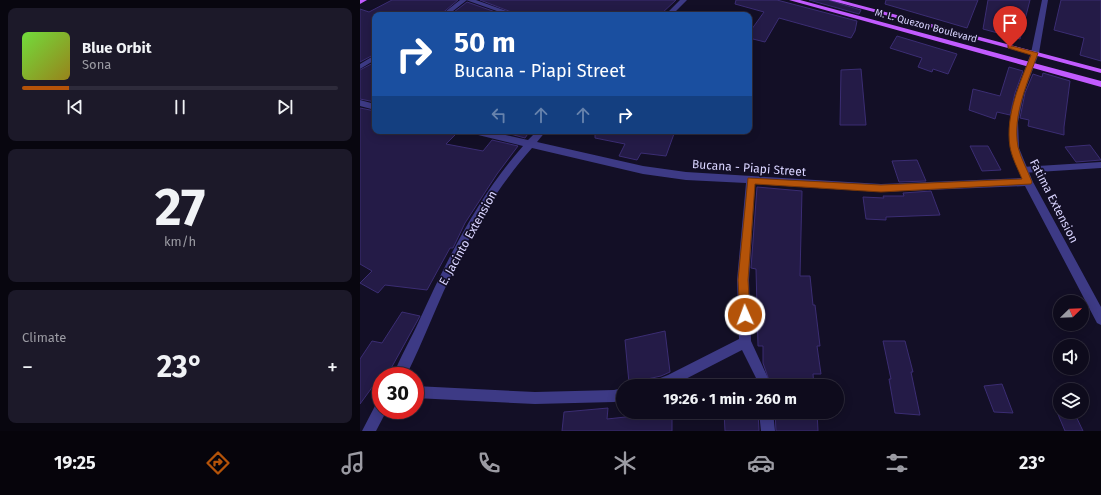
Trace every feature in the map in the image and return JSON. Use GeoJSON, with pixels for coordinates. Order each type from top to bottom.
{"type":"FeatureCollection","features":[{"type":"Feature","properties":{"kind":"main road"},"geometry":{"type":"LineString","coordinates":[[360,2],[364,0]]}},
{"type":"Feature","properties":{"kind":"main road","name":"M. L. Quezon Boulevard"},"geometry":{"type":"LineString","coordinates":[[792,0],[1101,84]]}},
{"type":"Feature","properties":{"kind":"main road","name":"M. L. Quezon Boulevard"},"geometry":{"type":"LineString","coordinates":[[832,0],[1101,71]]}},
{"type":"Feature","properties":{"kind":"street"},"geometry":{"type":"LineString","coordinates":[[469,0],[506,12]]}},
{"type":"Feature","properties":{"kind":"street"},"geometry":{"type":"LineString","coordinates":[[671,12],[684,0]]}},
{"type":"Feature","properties":{"kind":"street","name":"Fatima Extension"},"geometry":{"type":"LineString","coordinates":[[1045,0],[1032,65],[1020,93],[1014,122],[1014,148],[1028,182],[1101,319]]}},
{"type":"Feature","properties":{"kind":"street"},"geometry":{"type":"LineString","coordinates":[[360,103],[372,106]]}},
{"type":"Feature","properties":{"kind":"street","name":"Bucana - Piapi Street"},"geometry":{"type":"LineString","coordinates":[[488,134],[652,172],[686,176],[881,188],[1028,182]]}},
{"type":"Feature","properties":{"kind":"street","name":"E. Jacinto Extension"},"geometry":{"type":"LineString","coordinates":[[403,367],[452,262],[469,232],[505,173],[539,134]]}},
{"type":"Feature","properties":{"kind":"street"},"geometry":{"type":"LineString","coordinates":[[751,180],[743,280],[745,342],[763,379]]}},
{"type":"Feature","properties":{"kind":"street"},"geometry":{"type":"LineString","coordinates":[[673,379],[745,342]]}},
{"type":"Feature","properties":{"kind":"street"},"geometry":{"type":"LineString","coordinates":[[424,392],[535,398],[616,395]]}},
{"type":"Feature","properties":{"kind":"street"},"geometry":{"type":"LineString","coordinates":[[369,431],[376,419]]}},
{"type":"Feature","properties":{"kind":"street"},"geometry":{"type":"LineString","coordinates":[[767,419],[768,431]]}},
{"type":"Feature","properties":{"kind":"lane"},"geometry":{"type":"LineString","coordinates":[[448,12],[464,0]]}},
{"type":"Feature","properties":{"kind":"lane"},"geometry":{"type":"LineString","coordinates":[[360,67],[372,59]]}},
{"type":"Feature","properties":{"kind":"lane"},"geometry":{"type":"LineString","coordinates":[[1022,170],[1101,165]]}},
{"type":"Feature","properties":{"kind":"building"},"geometry":{"type":"Polygon","coordinates":[[[392,0],[458,0],[444,12],[372,12],[372,56],[360,62],[360,9],[369,12],[392,0]]]}},
{"type":"Feature","properties":{"kind":"building"},"geometry":{"type":"Polygon","coordinates":[[[480,0],[676,0],[663,12],[511,12],[480,0]]]}},
{"type":"Feature","properties":{"kind":"building"},"geometry":{"type":"Polygon","coordinates":[[[736,0],[777,0],[857,21],[855,31],[851,38],[779,18],[765,42],[752,39],[752,29],[764,12],[735,4],[736,0]]]}},
{"type":"Feature","properties":{"kind":"building"},"geometry":{"type":"Polygon","coordinates":[[[809,0],[828,0],[861,10],[859,14],[809,0]]]}},
{"type":"Feature","properties":{"kind":"building"},"geometry":{"type":"Polygon","coordinates":[[[886,0],[978,0],[967,28],[885,4],[886,0]]]}},
{"type":"Feature","properties":{"kind":"building"},"geometry":{"type":"Polygon","coordinates":[[[988,0],[1030,0],[1020,39],[983,29],[988,0]]]}},
{"type":"Feature","properties":{"kind":"building"},"geometry":{"type":"Polygon","coordinates":[[[1061,0],[1101,0],[1101,61],[1080,55],[1084,38],[1054,30],[1061,0]]]}},
{"type":"Feature","properties":{"kind":"building"},"geometry":{"type":"Polygon","coordinates":[[[467,2],[495,12],[454,12],[467,2]]]}},
{"type":"Feature","properties":{"kind":"building"},"geometry":{"type":"Polygon","coordinates":[[[897,36],[957,54],[948,74],[933,69],[932,72],[918,67],[922,58],[890,48],[897,36]]]}},
{"type":"Feature","properties":{"kind":"building"},"geometry":{"type":"Polygon","coordinates":[[[372,64],[372,101],[360,99],[360,70],[372,64]]]}},
{"type":"Feature","properties":{"kind":"building"},"geometry":{"type":"Polygon","coordinates":[[[1009,67],[1023,71],[1015,93],[1010,115],[997,112],[995,119],[969,110],[973,89],[1000,96],[1009,67]]]}},
{"type":"Feature","properties":{"kind":"building"},"geometry":{"type":"Polygon","coordinates":[[[861,69],[866,125],[840,125],[841,70],[861,69]]]}},
{"type":"Feature","properties":{"kind":"building"},"geometry":{"type":"Polygon","coordinates":[[[1043,73],[1070,81],[1064,135],[1028,126],[1029,120],[1020,118],[1025,93],[1033,74],[1042,77],[1043,73]]]}},
{"type":"Feature","properties":{"kind":"building"},"geometry":{"type":"Polygon","coordinates":[[[360,108],[372,110],[372,134],[456,134],[446,144],[483,151],[492,140],[518,146],[497,174],[465,223],[453,248],[450,248],[427,290],[385,285],[378,293],[360,283],[372,271],[360,264],[360,108]]]}},
{"type":"Feature","properties":{"kind":"building"},"geometry":{"type":"Polygon","coordinates":[[[510,134],[528,134],[525,138],[510,134]]]}},
{"type":"Feature","properties":{"kind":"building"},"geometry":{"type":"Polygon","coordinates":[[[595,134],[674,134],[666,156],[641,153],[637,160],[619,156],[625,144],[595,138],[595,134]]]}},
{"type":"Feature","properties":{"kind":"building"},"geometry":{"type":"Polygon","coordinates":[[[1090,145],[1101,160],[1076,162],[1065,147],[1090,145]]]}},
{"type":"Feature","properties":{"kind":"building"},"geometry":{"type":"Polygon","coordinates":[[[970,146],[988,146],[1001,170],[982,171],[970,146]]]}},
{"type":"Feature","properties":{"kind":"building"},"geometry":{"type":"Polygon","coordinates":[[[917,160],[926,181],[899,182],[892,161],[917,160]]]}},
{"type":"Feature","properties":{"kind":"building"},"geometry":{"type":"Polygon","coordinates":[[[757,187],[802,191],[800,276],[810,276],[820,346],[817,346],[821,374],[813,374],[813,379],[769,379],[763,363],[763,346],[758,346],[756,269],[751,268],[757,187]]]}},
{"type":"Feature","properties":{"kind":"building"},"geometry":{"type":"Polygon","coordinates":[[[931,191],[940,215],[886,217],[886,220],[866,219],[863,197],[884,198],[883,196],[904,196],[903,193],[931,191]]]}},
{"type":"Feature","properties":{"kind":"building"},"geometry":{"type":"Polygon","coordinates":[[[402,312],[420,316],[392,367],[372,367],[372,388],[360,404],[360,359],[372,341],[382,343],[402,312]]]}},
{"type":"Feature","properties":{"kind":"building"},"geometry":{"type":"Polygon","coordinates":[[[665,331],[670,372],[647,379],[629,379],[625,340],[665,331]]]}},
{"type":"Feature","properties":{"kind":"building"},"geometry":{"type":"Polygon","coordinates":[[[883,341],[905,341],[913,372],[911,372],[920,415],[895,413],[889,379],[891,379],[883,341]]]}},
{"type":"Feature","properties":{"kind":"building"},"geometry":{"type":"Polygon","coordinates":[[[1002,384],[1013,413],[994,412],[984,386],[1002,384]]]}},
{"type":"Feature","properties":{"kind":"building"},"geometry":{"type":"Polygon","coordinates":[[[608,408],[607,419],[672,419],[672,431],[562,431],[564,412],[608,408]]]}},
{"type":"Feature","properties":{"kind":"building"},"geometry":{"type":"Polygon","coordinates":[[[724,419],[758,419],[759,431],[725,431],[724,419]]]}},
{"type":"Feature","properties":{"kind":"building"},"geometry":{"type":"Polygon","coordinates":[[[775,419],[817,419],[818,431],[776,431],[775,419]]]}},
{"type":"Feature","properties":{"kind":"building"},"geometry":{"type":"Polygon","coordinates":[[[1060,419],[1077,419],[1083,431],[1065,431],[1060,419]]]}},
{"type":"Feature","properties":{"kind":"route"},"geometry":{"type":"LineString","coordinates":[[745,315],[743,280],[751,180],[810,185],[881,188],[1028,182],[1014,148],[1013,133],[1020,93],[1032,65],[1035,53],[1010,47]]}}]}
